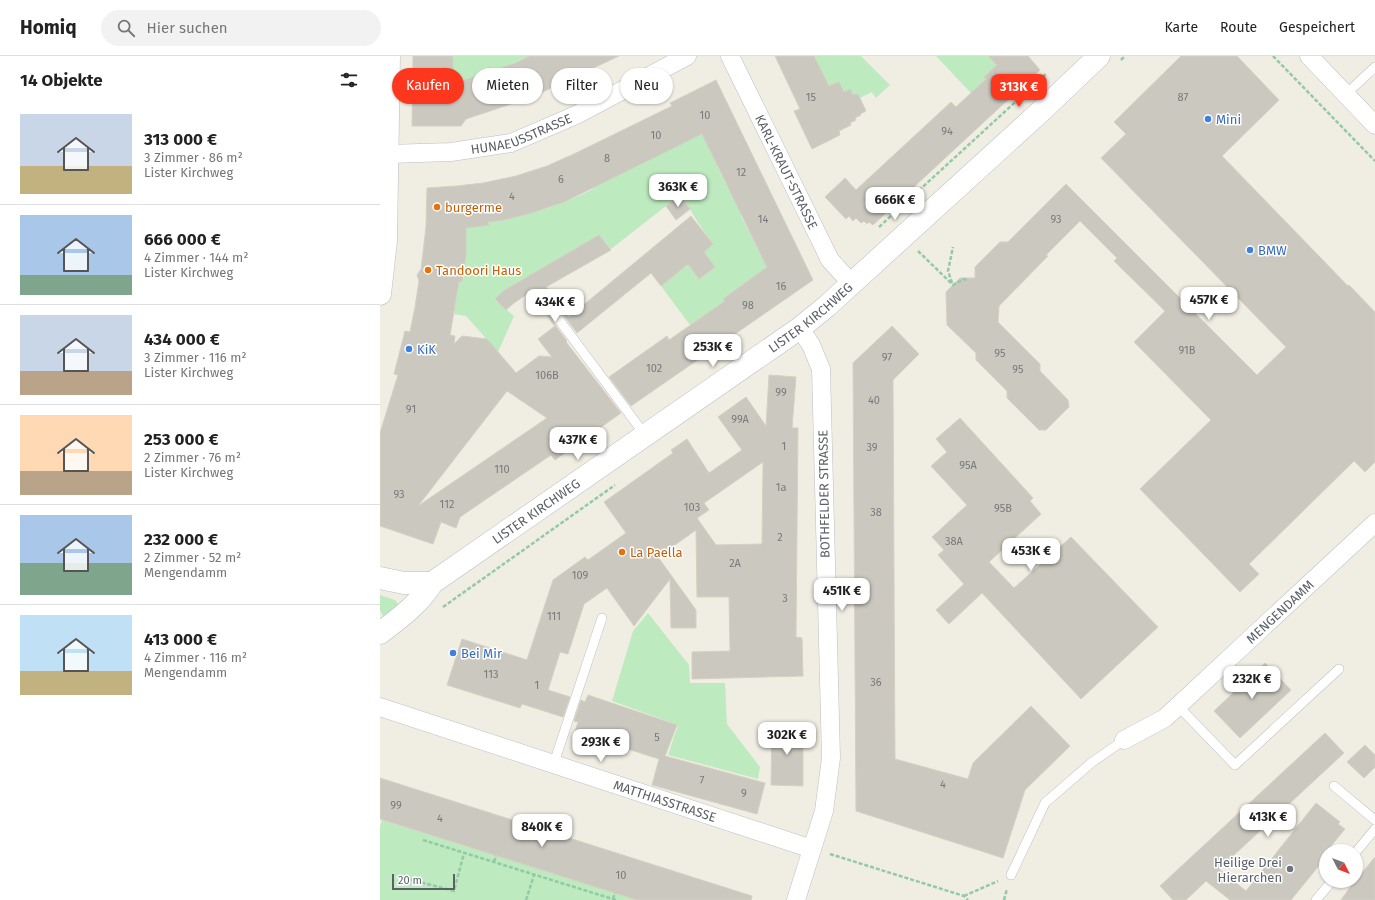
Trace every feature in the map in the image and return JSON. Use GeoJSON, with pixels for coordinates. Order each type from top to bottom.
{"type":"FeatureCollection","features":[{"type":"Feature","properties":{"kind":"street"},"geometry":{"type":"LineString","coordinates":[[380,294],[386,241],[389,56]]}},
{"type":"Feature","properties":{"kind":"street","name":"HUNAEUSSTRASSE"},"geometry":{"type":"LineString","coordinates":[[388,154],[451,152],[511,143],[576,115],[687,56]]}},
{"type":"Feature","properties":{"kind":"street","name":"KARL-KRAUT-STRASSE"},"geometry":{"type":"LineString","coordinates":[[730,56],[830,260],[851,283]]}},
{"type":"Feature","properties":{"kind":"street","name":"LISTER KIRCHWEG"},"geometry":{"type":"LineString","coordinates":[[380,633],[406,614],[423,597],[432,583],[800,328],[827,306],[1100,56]]}},
{"type":"Feature","properties":{"kind":"street"},"geometry":{"type":"LineString","coordinates":[[1309,56],[1375,125]]}},
{"type":"Feature","properties":{"kind":"street","name":"BOTHFELDER STRASSE"},"geometry":{"type":"LineString","coordinates":[[796,900],[824,811],[831,758],[821,369],[811,345],[800,328]]}},
{"type":"Feature","properties":{"kind":"street","name":"MENGENDAMM"},"geometry":{"type":"LineString","coordinates":[[1124,740],[1165,718],[1375,523]]}},
{"type":"Feature","properties":{"kind":"street"},"geometry":{"type":"LineString","coordinates":[[380,578],[404,583],[432,583]]}},
{"type":"Feature","properties":{"kind":"street","name":"MATTHIASSTRASSE"},"geometry":{"type":"LineString","coordinates":[[380,708],[554,763],[812,849]]}},
{"type":"Feature","properties":{"kind":"lane"},"geometry":{"type":"LineString","coordinates":[[1346,94],[1375,67]]}},
{"type":"Feature","properties":{"kind":"lane"},"geometry":{"type":"LineString","coordinates":[[551,309],[645,435]]}},
{"type":"Feature","properties":{"kind":"lane"},"geometry":{"type":"LineString","coordinates":[[554,763],[602,618]]}},
{"type":"Feature","properties":{"kind":"lane"},"geometry":{"type":"LineString","coordinates":[[1178,706],[1235,765],[1339,669]]}},
{"type":"Feature","properties":{"kind":"lane"},"geometry":{"type":"LineString","coordinates":[[1012,876],[1045,803],[1091,763],[1124,740]]}},
{"type":"Feature","properties":{"kind":"lane"},"geometry":{"type":"LineString","coordinates":[[1334,786],[1375,820]]}},
{"type":"Feature","properties":{"kind":"lane"},"geometry":{"type":"LineString","coordinates":[[1363,844],[1375,829]]}},
{"type":"Feature","properties":{"kind":"lane"},"geometry":{"type":"LineString","coordinates":[[1316,900],[1326,888]]}},
{"type":"Feature","properties":{"kind":"path"},"geometry":{"type":"LineString","coordinates":[[1273,56],[1375,161]]}},
{"type":"Feature","properties":{"kind":"path"},"geometry":{"type":"LineString","coordinates":[[913,196],[1048,72]]}},
{"type":"Feature","properties":{"kind":"path"},"geometry":{"type":"LineString","coordinates":[[953,247],[948,271],[953,285]]}},
{"type":"Feature","properties":{"kind":"path"},"geometry":{"type":"LineString","coordinates":[[916,249],[953,285]]}},
{"type":"Feature","properties":{"kind":"path"},"geometry":{"type":"LineString","coordinates":[[953,285],[964,279],[968,281]]}},
{"type":"Feature","properties":{"kind":"path"},"geometry":{"type":"LineString","coordinates":[[440,609],[621,480]]}},
{"type":"Feature","properties":{"kind":"path"},"geometry":{"type":"LineString","coordinates":[[423,840],[614,900],[615,893]]}},
{"type":"Feature","properties":{"kind":"path"},"geometry":{"type":"LineString","coordinates":[[812,849],[964,896],[968,900]]}},
{"type":"Feature","properties":{"kind":"path"},"geometry":{"type":"LineString","coordinates":[[404,878],[454,891],[464,853]]}},
{"type":"Feature","properties":{"kind":"path"},"geometry":{"type":"LineString","coordinates":[[494,862],[496,856]]}},
{"type":"Feature","properties":{"kind":"path"},"geometry":{"type":"LineString","coordinates":[[526,900],[534,875]]}},
{"type":"Feature","properties":{"kind":"path"},"geometry":{"type":"LineString","coordinates":[[964,896],[1012,876]]}},
{"type":"Feature","properties":{"kind":"green space"},"geometry":{"type":"Polygon","coordinates":[[[453,56],[530,56],[501,68],[472,68],[472,80],[464,83],[464,68],[449,68],[447,59],[453,60],[453,56]]]}},
{"type":"Feature","properties":{"kind":"green space"},"geometry":{"type":"Polygon","coordinates":[[[814,56],[861,56],[890,85],[876,98],[872,92],[860,98],[858,94],[853,95],[850,89],[844,92],[839,82],[829,86],[814,56]]]}},
{"type":"Feature","properties":{"kind":"green space"},"geometry":{"type":"Polygon","coordinates":[[[936,56],[999,56],[993,61],[997,65],[987,79],[971,93],[936,56]]]}},
{"type":"Feature","properties":{"kind":"green space"},"geometry":{"type":"Polygon","coordinates":[[[700,123],[725,182],[745,214],[741,216],[771,270],[750,279],[723,299],[725,301],[690,325],[661,286],[688,264],[699,279],[715,267],[704,252],[713,244],[680,195],[611,249],[599,235],[503,291],[495,300],[514,316],[498,352],[466,316],[454,314],[459,281],[463,282],[464,272],[461,272],[466,226],[489,224],[488,222],[515,217],[555,205],[581,195],[593,189],[592,186],[700,123]]]}},
{"type":"Feature","properties":{"kind":"green space"},"geometry":{"type":"Polygon","coordinates":[[[380,595],[395,600],[398,604],[398,609],[385,620],[380,610],[380,595]]]}},
{"type":"Feature","properties":{"kind":"green space"},"geometry":{"type":"Polygon","coordinates":[[[648,613],[689,665],[690,683],[725,683],[727,724],[760,767],[758,779],[668,755],[678,725],[612,701],[633,631],[648,613]]]}},
{"type":"Feature","properties":{"kind":"green space"},"geometry":{"type":"Polygon","coordinates":[[[382,820],[637,900],[380,900],[380,827],[382,820]]]}},
{"type":"Feature","properties":{"kind":"building"},"geometry":{"type":"Polygon","coordinates":[[[413,56],[453,56],[453,68],[413,68],[413,56]]]}},
{"type":"Feature","properties":{"kind":"building"},"geometry":{"type":"Polygon","coordinates":[[[530,56],[619,56],[594,68],[551,68],[551,88],[543,92],[543,68],[500,68],[530,56]]]}},
{"type":"Feature","properties":{"kind":"building"},"geometry":{"type":"Polygon","coordinates":[[[775,56],[814,56],[829,86],[839,82],[844,92],[850,89],[853,95],[858,94],[866,111],[855,118],[856,120],[850,123],[851,125],[839,131],[840,135],[812,149],[794,111],[800,109],[775,56]]]}},
{"type":"Feature","properties":{"kind":"building"},"geometry":{"type":"Polygon","coordinates":[[[988,56],[1028,56],[1040,70],[873,225],[869,222],[867,224],[864,221],[861,223],[856,218],[853,221],[849,216],[846,219],[825,197],[845,178],[856,190],[951,102],[956,107],[986,79],[984,77],[997,65],[988,56]]]}},
{"type":"Feature","properties":{"kind":"building"},"geometry":{"type":"Polygon","coordinates":[[[1181,56],[1237,56],[1279,100],[1222,156],[1375,312],[1375,462],[1365,472],[1354,461],[1249,564],[1259,574],[1240,592],[1140,489],[1211,420],[1134,342],[1165,311],[1114,261],[1117,258],[1080,221],[999,306],[998,322],[1040,364],[1040,371],[1068,400],[1069,407],[1046,430],[1039,430],[1007,398],[1007,391],[976,360],[976,353],[947,325],[946,292],[960,278],[975,278],[975,267],[1000,242],[1008,242],[1066,184],[1257,375],[1286,347],[1101,158],[1126,134],[1114,122],[1181,56]]]}},
{"type":"Feature","properties":{"kind":"building"},"geometry":{"type":"Polygon","coordinates":[[[472,78],[472,104],[511,104],[466,119],[461,126],[412,126],[412,104],[464,104],[464,80],[472,78]]]}},
{"type":"Feature","properties":{"kind":"building"},"geometry":{"type":"Polygon","coordinates":[[[716,80],[813,280],[631,406],[609,377],[667,336],[669,340],[725,301],[723,299],[767,267],[702,134],[564,202],[528,214],[488,222],[489,225],[466,228],[466,255],[462,282],[459,281],[450,335],[455,336],[454,344],[462,336],[487,339],[516,373],[539,356],[552,357],[538,339],[555,326],[530,292],[506,310],[495,299],[503,291],[599,235],[611,250],[546,287],[569,317],[691,216],[713,244],[704,252],[715,267],[699,279],[688,264],[661,286],[651,273],[577,333],[556,305],[551,303],[547,304],[545,309],[546,313],[567,341],[566,342],[621,413],[555,460],[551,455],[460,517],[456,528],[441,522],[433,544],[380,526],[380,433],[398,375],[394,374],[405,331],[410,332],[415,307],[419,281],[417,275],[421,269],[426,227],[427,188],[483,183],[516,176],[547,166],[672,106],[671,104],[673,104],[673,102],[716,80]],[[507,391],[418,506],[547,418],[507,391]]]}},
{"type":"Feature","properties":{"kind":"building"},"geometry":{"type":"Polygon","coordinates":[[[680,195],[690,209],[676,220],[666,206],[680,195]]]}},
{"type":"Feature","properties":{"kind":"building"},"geometry":{"type":"Polygon","coordinates":[[[892,326],[919,354],[893,380],[895,759],[968,779],[973,763],[1031,706],[1070,746],[1025,790],[1003,858],[856,811],[853,363],[892,326]]]}},
{"type":"Feature","properties":{"kind":"building"},"geometry":{"type":"Polygon","coordinates":[[[769,375],[796,377],[792,428],[798,428],[796,637],[802,638],[803,676],[692,679],[692,652],[730,651],[729,597],[697,597],[696,530],[658,557],[696,610],[696,628],[671,628],[670,579],[634,626],[607,588],[584,604],[568,654],[560,652],[548,690],[570,697],[563,717],[522,704],[520,708],[447,685],[462,639],[527,660],[553,580],[585,557],[588,560],[626,533],[604,502],[673,453],[671,450],[687,439],[709,473],[742,450],[718,417],[746,397],[766,426],[769,375]],[[763,462],[704,503],[709,510],[697,518],[716,545],[762,544],[763,462]]]}},
{"type":"Feature","properties":{"kind":"building"},"geometry":{"type":"Polygon","coordinates":[[[960,418],[1033,498],[1030,501],[1041,514],[989,562],[1014,588],[1071,537],[1158,627],[1081,699],[982,593],[949,624],[936,610],[964,584],[938,555],[944,550],[932,537],[967,505],[931,466],[947,452],[936,439],[960,418]]]}},
{"type":"Feature","properties":{"kind":"building"},"geometry":{"type":"Polygon","coordinates":[[[1265,663],[1291,690],[1240,738],[1214,711],[1265,663]]]}},
{"type":"Feature","properties":{"kind":"building"},"geometry":{"type":"Polygon","coordinates":[[[588,695],[677,725],[665,756],[765,783],[757,814],[652,785],[659,759],[575,732],[578,722],[574,721],[581,700],[585,702],[588,695]]]}},
{"type":"Feature","properties":{"kind":"building"},"geometry":{"type":"Polygon","coordinates":[[[772,726],[803,726],[803,786],[771,785],[772,726]]]}},
{"type":"Feature","properties":{"kind":"building"},"geometry":{"type":"Polygon","coordinates":[[[1325,733],[1344,753],[1219,869],[1246,891],[1316,803],[1340,822],[1338,824],[1345,829],[1333,844],[1319,844],[1319,866],[1291,900],[1230,900],[1206,881],[1186,900],[1173,900],[1160,886],[1325,733]]]}},
{"type":"Feature","properties":{"kind":"building"},"geometry":{"type":"Polygon","coordinates":[[[1365,745],[1375,755],[1375,767],[1364,778],[1347,762],[1365,745]]]}},
{"type":"Feature","properties":{"kind":"building"},"geometry":{"type":"Polygon","coordinates":[[[380,778],[752,896],[751,900],[637,900],[380,819],[380,778]]]}},
{"type":"Feature","properties":{"kind":"building"},"geometry":{"type":"Polygon","coordinates":[[[1375,857],[1375,900],[1341,900],[1350,888],[1363,888],[1363,872],[1375,857]]]}},
{"type":"Feature","properties":{"kind":"place","name":"Mini"},"geometry":{"type":"Point","coordinates":[1208,119]}},
{"type":"Feature","properties":{"kind":"place","name":"burgerme"},"geometry":{"type":"Point","coordinates":[437,207]}},
{"type":"Feature","properties":{"kind":"place","name":"BMW"},"geometry":{"type":"Point","coordinates":[1250,250]}},
{"type":"Feature","properties":{"kind":"place","name":"Tandoori Haus"},"geometry":{"type":"Point","coordinates":[428,270]}},
{"type":"Feature","properties":{"kind":"place","name":"KiK"},"geometry":{"type":"Point","coordinates":[409,349]}},
{"type":"Feature","properties":{"kind":"place","name":"La Paella"},"geometry":{"type":"Point","coordinates":[622,552]}},
{"type":"Feature","properties":{"kind":"place","name":"Bei Mir"},"geometry":{"type":"Point","coordinates":[453,653]}},
{"type":"Feature","properties":{"kind":"place","name":"Heilige Drei Hierarchen"},"geometry":{"type":"Point","coordinates":[1290,869]}}]}
